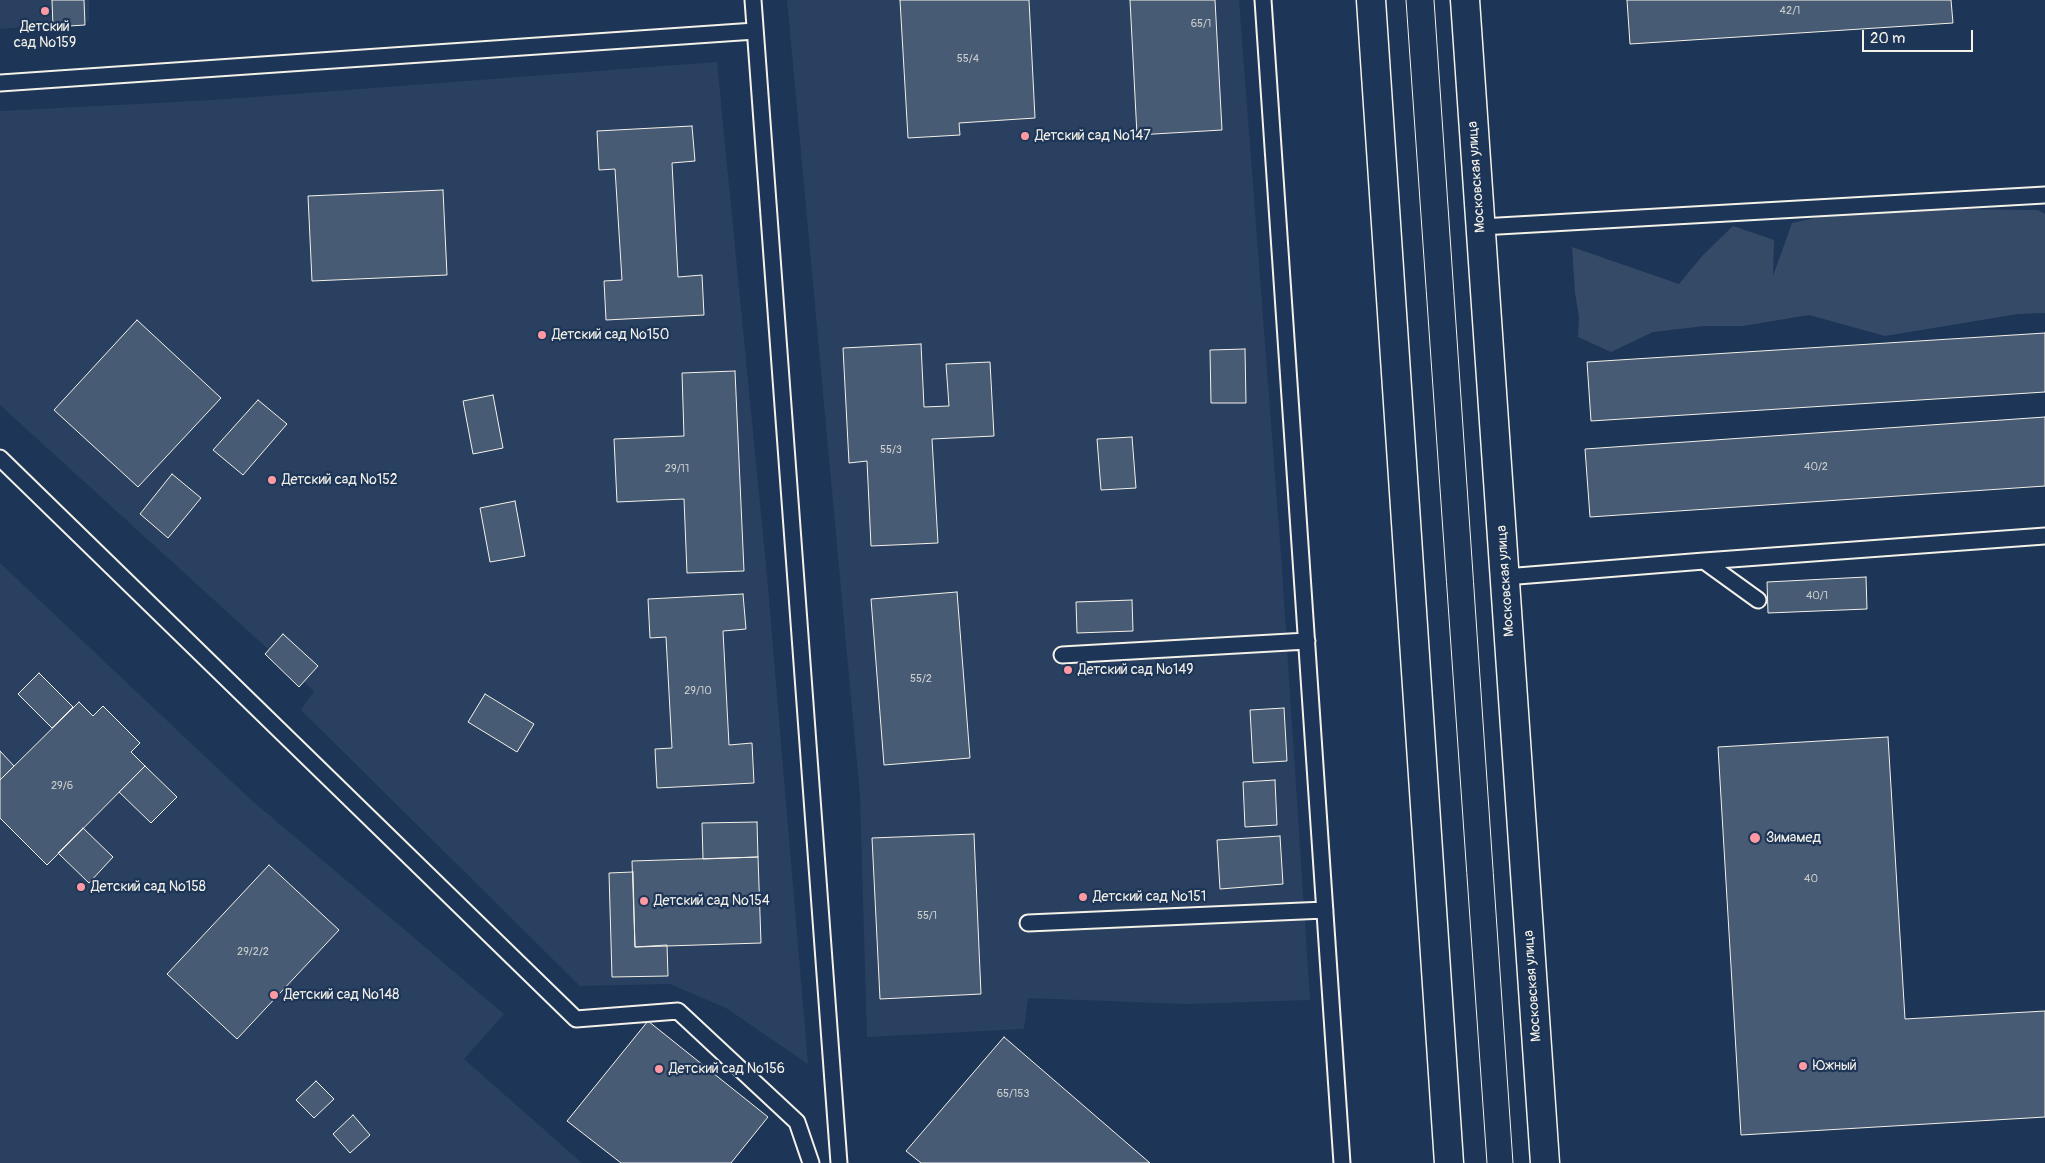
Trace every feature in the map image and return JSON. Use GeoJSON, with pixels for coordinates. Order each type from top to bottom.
{"type":"FeatureCollection","features":[{"type":"Feature","properties":{"kind":"street"},"geometry":{"type":"LineString","coordinates":[[1371,0],[1449,1163]]}},
{"type":"Feature","properties":{"kind":"street","name":"Московская улица"},"geometry":{"type":"LineString","coordinates":[[1465,0],[1545,1163]]}},
{"type":"Feature","properties":{"kind":"lane"},"geometry":{"type":"LineString","coordinates":[[753,0],[839,1163]]}},
{"type":"Feature","properties":{"kind":"lane"},"geometry":{"type":"LineString","coordinates":[[1263,0],[1342,1163]]}},
{"type":"Feature","properties":{"kind":"lane"},"geometry":{"type":"LineString","coordinates":[[0,83],[755,31]]}},
{"type":"Feature","properties":{"kind":"lane"},"geometry":{"type":"LineString","coordinates":[[1481,227],[2045,195]]}},
{"type":"Feature","properties":{"kind":"lane"},"geometry":{"type":"LineString","coordinates":[[0,458],[576,1019],[678,1011],[797,1122],[811,1163]]}},
{"type":"Feature","properties":{"kind":"lane"},"geometry":{"type":"LineString","coordinates":[[1505,577],[2045,536]]}},
{"type":"Feature","properties":{"kind":"lane"},"geometry":{"type":"LineString","coordinates":[[1704,561],[1758,600]]}},
{"type":"Feature","properties":{"kind":"lane"},"geometry":{"type":"LineString","coordinates":[[1062,655],[1307,641]]}},
{"type":"Feature","properties":{"kind":"lane"},"geometry":{"type":"LineString","coordinates":[[1028,923],[1324,910]]}},
{"type":"Feature","properties":{"kind":"shaded area","name":"Детский сад №159"},"geometry":{"type":"Polygon","coordinates":[[[0,0],[89,0],[89,21],[0,29],[0,0]]]}},
{"type":"Feature","properties":{"kind":"shaded area"},"geometry":{"type":"Polygon","coordinates":[[[787,0],[1239,0],[1281,555],[1310,1000],[1187,1004],[1028,998],[1024,1029],[867,1037],[860,796],[787,0]]]}},
{"type":"Feature","properties":{"kind":"shaded area"},"geometry":{"type":"Polygon","coordinates":[[[717,62],[767,576],[808,1064],[726,1008],[670,984],[580,986],[301,710],[314,691],[0,405],[0,111],[214,100],[717,62]]]}},
{"type":"Feature","properties":{"kind":"shaded area"},"geometry":{"type":"Polygon","coordinates":[[[1859,208],[2038,210],[2045,214],[2045,313],[2018,314],[1885,336],[1809,315],[1743,326],[1705,326],[1653,332],[1611,352],[1578,337],[1579,317],[1575,293],[1572,247],[1679,284],[1703,255],[1733,226],[1774,240],[1773,276],[1792,223],[1859,208]]]}},
{"type":"Feature","properties":{"kind":"shaded area","name":"Детский сад №148"},"geometry":{"type":"Polygon","coordinates":[[[0,563],[249,798],[504,1014],[464,1059],[582,1163],[0,1163],[0,563]]]}},
{"type":"Feature","properties":{"kind":"building"},"geometry":{"type":"Polygon","coordinates":[[[52,0],[84,0],[85,25],[53,27],[52,0]]]}},
{"type":"Feature","properties":{"kind":"building","name":"Детский сад №147"},"geometry":{"type":"Polygon","coordinates":[[[900,0],[1029,0],[1035,118],[959,123],[960,135],[908,138],[900,0]]]}},
{"type":"Feature","properties":{"kind":"building"},"geometry":{"type":"Polygon","coordinates":[[[1130,0],[1215,0],[1222,130],[1137,135],[1130,0]]]}},
{"type":"Feature","properties":{"kind":"building"},"geometry":{"type":"Polygon","coordinates":[[[1627,0],[1951,0],[1953,23],[1630,44],[1627,0]]]}},
{"type":"Feature","properties":{"kind":"building"},"geometry":{"type":"Polygon","coordinates":[[[692,126],[695,161],[672,163],[678,277],[702,275],[704,315],[606,320],[604,281],[622,280],[615,169],[599,170],[597,131],[692,126]]]}},
{"type":"Feature","properties":{"kind":"building"},"geometry":{"type":"Polygon","coordinates":[[[443,190],[447,275],[312,281],[308,196],[443,190]]]}},
{"type":"Feature","properties":{"kind":"building"},"geometry":{"type":"Polygon","coordinates":[[[137,320],[221,398],[138,487],[54,410],[137,320]]]}},
{"type":"Feature","properties":{"kind":"building"},"geometry":{"type":"Polygon","coordinates":[[[2045,333],[2045,392],[1591,421],[1587,362],[2045,333]]]}},
{"type":"Feature","properties":{"kind":"building"},"geometry":{"type":"Polygon","coordinates":[[[921,344],[924,407],[949,406],[946,364],[990,362],[994,436],[932,439],[938,543],[871,546],[867,461],[849,463],[843,348],[921,344]]]}},
{"type":"Feature","properties":{"kind":"building"},"geometry":{"type":"Polygon","coordinates":[[[1245,349],[1246,403],[1211,403],[1210,350],[1245,349]]]}},
{"type":"Feature","properties":{"kind":"building"},"geometry":{"type":"Polygon","coordinates":[[[735,371],[744,571],[687,573],[684,499],[617,502],[614,439],[684,436],[682,373],[735,371]]]}},
{"type":"Feature","properties":{"kind":"building"},"geometry":{"type":"Polygon","coordinates":[[[493,395],[503,448],[473,454],[463,401],[493,395]]]}},
{"type":"Feature","properties":{"kind":"building"},"geometry":{"type":"Polygon","coordinates":[[[258,400],[287,424],[243,475],[213,450],[258,400]]]}},
{"type":"Feature","properties":{"kind":"building"},"geometry":{"type":"Polygon","coordinates":[[[2045,417],[2045,486],[1590,517],[1585,449],[2045,417]]]}},
{"type":"Feature","properties":{"kind":"building"},"geometry":{"type":"Polygon","coordinates":[[[1132,437],[1136,488],[1101,490],[1097,439],[1132,437]]]}},
{"type":"Feature","properties":{"kind":"building"},"geometry":{"type":"Polygon","coordinates":[[[172,474],[201,498],[168,538],[140,514],[172,474]]]}},
{"type":"Feature","properties":{"kind":"building"},"geometry":{"type":"Polygon","coordinates":[[[515,501],[525,556],[490,562],[480,508],[515,501]]]}},
{"type":"Feature","properties":{"kind":"building"},"geometry":{"type":"Polygon","coordinates":[[[1866,577],[1867,609],[1768,613],[1767,582],[1866,577]]]}},
{"type":"Feature","properties":{"kind":"building"},"geometry":{"type":"Polygon","coordinates":[[[957,592],[970,758],[884,765],[871,599],[957,592]]]}},
{"type":"Feature","properties":{"kind":"building"},"geometry":{"type":"Polygon","coordinates":[[[743,594],[746,629],[723,631],[729,745],[752,743],[754,783],[657,788],[655,749],[672,748],[666,637],[650,638],[648,599],[743,594]]]}},
{"type":"Feature","properties":{"kind":"building"},"geometry":{"type":"Polygon","coordinates":[[[1132,600],[1133,631],[1077,633],[1076,602],[1132,600]]]}},
{"type":"Feature","properties":{"kind":"building"},"geometry":{"type":"Polygon","coordinates":[[[283,634],[318,666],[299,687],[265,654],[283,634]]]}},
{"type":"Feature","properties":{"kind":"building"},"geometry":{"type":"Polygon","coordinates":[[[39,673],[73,707],[52,728],[18,694],[39,673]]]}},
{"type":"Feature","properties":{"kind":"building"},"geometry":{"type":"Polygon","coordinates":[[[485,694],[534,724],[517,752],[468,722],[485,694]]]}},
{"type":"Feature","properties":{"kind":"building"},"geometry":{"type":"Polygon","coordinates":[[[79,702],[93,716],[103,706],[140,743],[131,752],[145,766],[47,865],[0,818],[0,780],[79,702]]]}},
{"type":"Feature","properties":{"kind":"building"},"geometry":{"type":"Polygon","coordinates":[[[1284,708],[1287,761],[1253,763],[1250,710],[1284,708]]]}},
{"type":"Feature","properties":{"kind":"building"},"geometry":{"type":"Polygon","coordinates":[[[1888,737],[1905,1019],[2045,1011],[2045,1117],[1741,1135],[1718,747],[1888,737]]]}},
{"type":"Feature","properties":{"kind":"building"},"geometry":{"type":"Polygon","coordinates":[[[0,751],[14,766],[0,780],[0,751]]]}},
{"type":"Feature","properties":{"kind":"building"},"geometry":{"type":"Polygon","coordinates":[[[145,766],[177,797],[151,823],[119,792],[145,766]]]}},
{"type":"Feature","properties":{"kind":"building"},"geometry":{"type":"Polygon","coordinates":[[[1275,780],[1277,825],[1245,827],[1243,782],[1275,780]]]}},
{"type":"Feature","properties":{"kind":"building"},"geometry":{"type":"Polygon","coordinates":[[[757,822],[758,857],[703,859],[702,823],[757,822]]]}},
{"type":"Feature","properties":{"kind":"building"},"geometry":{"type":"Polygon","coordinates":[[[83,828],[113,857],[89,883],[58,853],[83,828]]]}},
{"type":"Feature","properties":{"kind":"building"},"geometry":{"type":"Polygon","coordinates":[[[974,834],[981,994],[880,999],[872,838],[974,834]]]}},
{"type":"Feature","properties":{"kind":"building"},"geometry":{"type":"Polygon","coordinates":[[[1280,836],[1283,884],[1220,889],[1217,840],[1280,836]]]}},
{"type":"Feature","properties":{"kind":"building"},"geometry":{"type":"Polygon","coordinates":[[[758,857],[761,943],[635,947],[632,861],[758,857]]]}},
{"type":"Feature","properties":{"kind":"building"},"geometry":{"type":"Polygon","coordinates":[[[269,865],[339,930],[237,1039],[167,974],[269,865]]]}},
{"type":"Feature","properties":{"kind":"building"},"geometry":{"type":"Polygon","coordinates":[[[633,872],[635,947],[667,945],[668,976],[612,977],[609,873],[633,872]]]}},
{"type":"Feature","properties":{"kind":"building","name":"Детский сад №156"},"geometry":{"type":"Polygon","coordinates":[[[648,1021],[768,1117],[731,1163],[621,1163],[567,1121],[648,1021]]]}},
{"type":"Feature","properties":{"kind":"building"},"geometry":{"type":"Polygon","coordinates":[[[1004,1037],[1150,1163],[921,1163],[906,1151],[1004,1037]]]}},
{"type":"Feature","properties":{"kind":"building"},"geometry":{"type":"Polygon","coordinates":[[[316,1081],[334,1099],[314,1118],[296,1100],[316,1081]]]}},
{"type":"Feature","properties":{"kind":"building"},"geometry":{"type":"Polygon","coordinates":[[[353,1115],[370,1135],[350,1153],[333,1134],[353,1115]]]}},
{"type":"Feature","properties":{"kind":"tram line"},"geometry":{"type":"LineString","coordinates":[[1406,0],[1487,1163]]}},
{"type":"Feature","properties":{"kind":"tram line"},"geometry":{"type":"LineString","coordinates":[[1434,0],[1513,1163]]}},
{"type":"Feature","properties":{"kind":"place","name":"Детский сад №159"},"geometry":{"type":"Point","coordinates":[45,11]}},
{"type":"Feature","properties":{"kind":"place","name":"Детский сад №147"},"geometry":{"type":"Point","coordinates":[1025,136]}},
{"type":"Feature","properties":{"kind":"place","name":"Детский сад №150"},"geometry":{"type":"Point","coordinates":[542,335]}},
{"type":"Feature","properties":{"kind":"place","name":"Детский сад №152"},"geometry":{"type":"Point","coordinates":[272,480]}},
{"type":"Feature","properties":{"kind":"place","name":"Детский сад №149"},"geometry":{"type":"Point","coordinates":[1068,670]}},
{"type":"Feature","properties":{"kind":"place","name":"Зимамед"},"geometry":{"type":"Point","coordinates":[1755,838]}},
{"type":"Feature","properties":{"kind":"place","name":"Детский сад №158"},"geometry":{"type":"Point","coordinates":[81,887]}},
{"type":"Feature","properties":{"kind":"place","name":"Детский сад №151"},"geometry":{"type":"Point","coordinates":[1083,897]}},
{"type":"Feature","properties":{"kind":"place","name":"Детский сад №154"},"geometry":{"type":"Point","coordinates":[644,901]}},
{"type":"Feature","properties":{"kind":"place","name":"Детский сад №148"},"geometry":{"type":"Point","coordinates":[274,995]}},
{"type":"Feature","properties":{"kind":"place","name":"Южный"},"geometry":{"type":"Point","coordinates":[1803,1066]}},
{"type":"Feature","properties":{"kind":"place","name":"Детский сад №156"},"geometry":{"type":"Point","coordinates":[659,1069]}}]}
